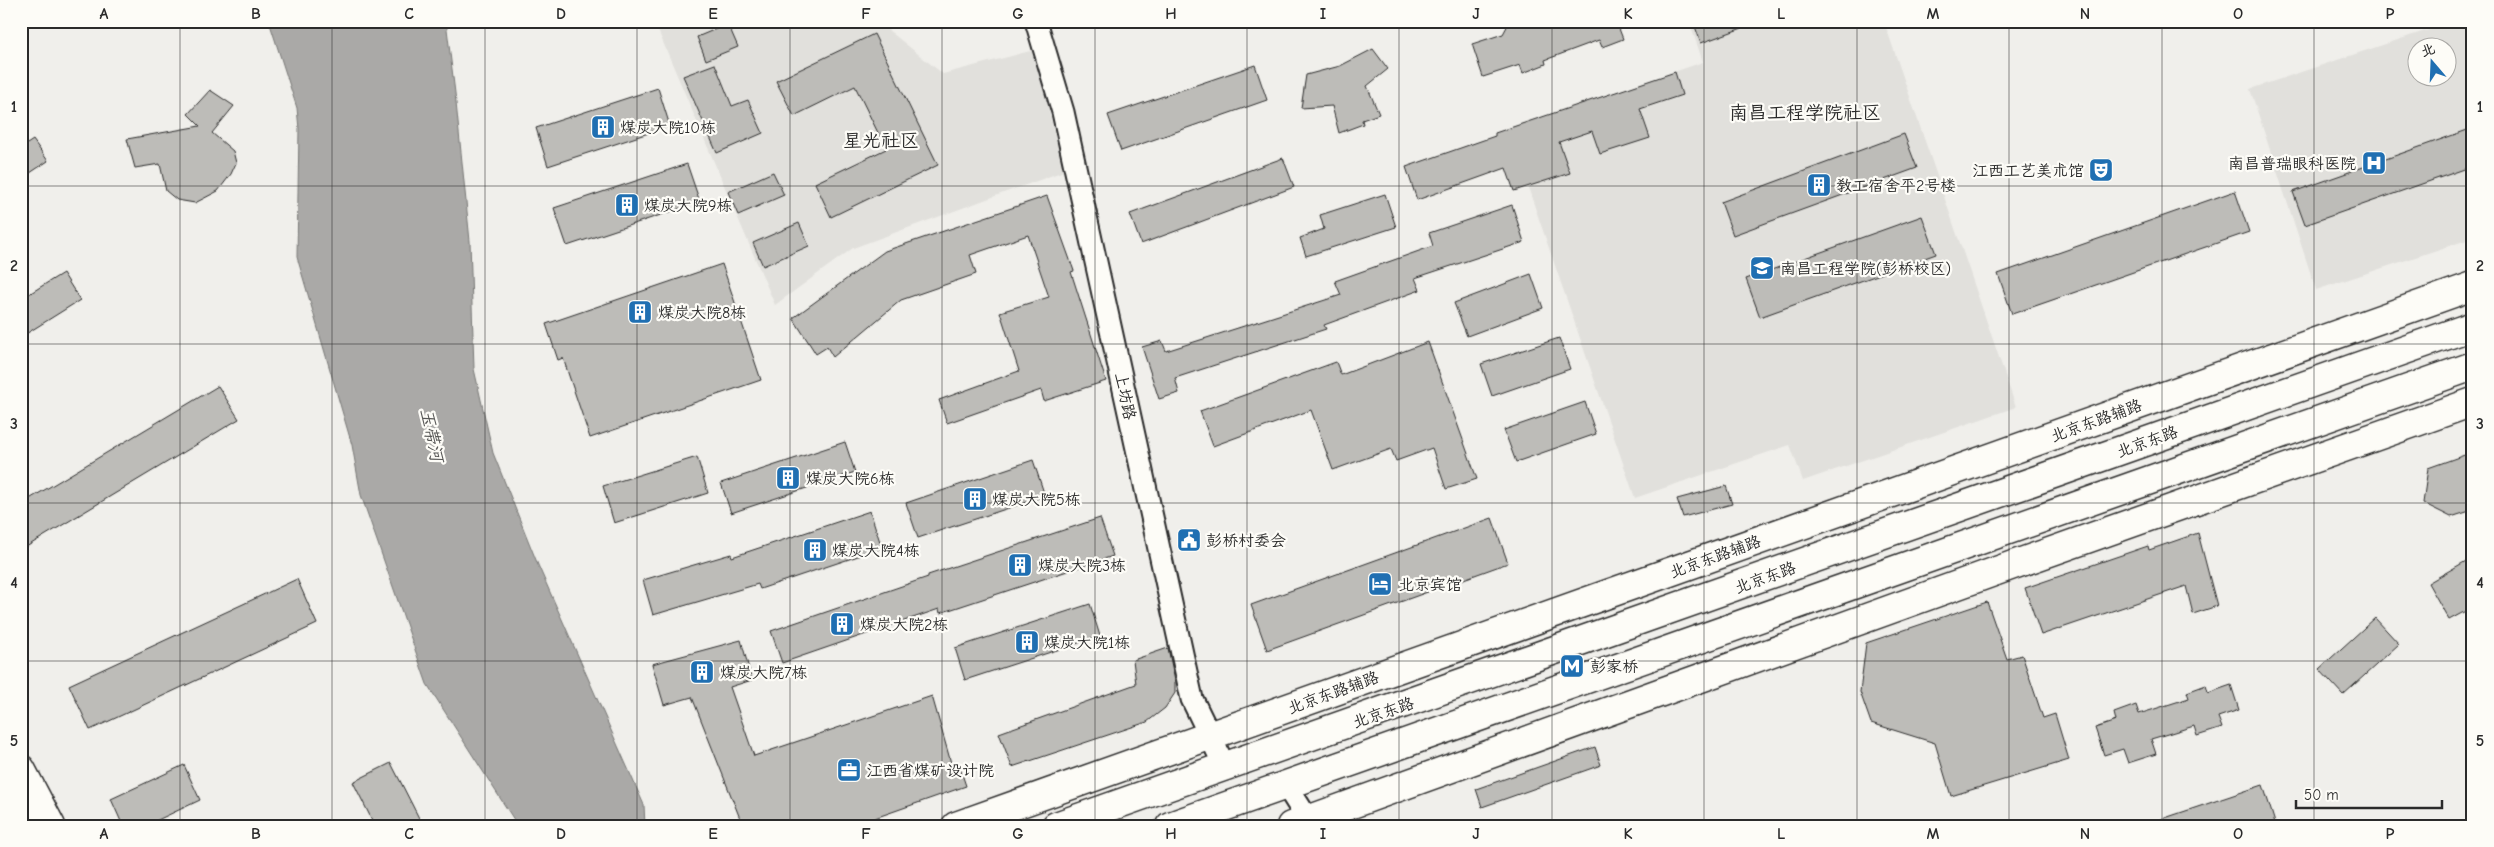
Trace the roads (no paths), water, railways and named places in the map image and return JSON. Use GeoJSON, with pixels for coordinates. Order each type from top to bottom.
{"type":"FeatureCollection","features":[{"type":"Feature","properties":{"kind":"main road","name":"北京东路辅路"},"geometry":{"type":"LineString","coordinates":[[956,826],[2473,286]]}},
{"type":"Feature","properties":{"kind":"main road","name":"北京东路"},"geometry":{"type":"LineString","coordinates":[[1056,826],[2473,326]]}},
{"type":"Feature","properties":{"kind":"main road"},"geometry":{"type":"LineString","coordinates":[[1170,826],[2473,366]]}},
{"type":"Feature","properties":{"kind":"main road"},"geometry":{"type":"LineString","coordinates":[[1303,824],[2012,565],[2473,402]]}},
{"type":"Feature","properties":{"kind":"main road"},"geometry":{"type":"LineString","coordinates":[[21,769],[51,826]]}},
{"type":"Feature","properties":{"kind":"street","name":"上坊路"},"geometry":{"type":"LineString","coordinates":[[1036,21],[1064,112],[1192,699],[1225,767]]}},
{"type":"Feature","properties":{"kind":"street"},"geometry":{"type":"LineString","coordinates":[[1286,784],[1303,824]]}},
{"type":"Feature","properties":{"kind":"water","name":"玉带河"},"geometry":{"type":"Polygon","coordinates":[[[269,21],[446,21],[470,241],[474,369],[493,453],[538,565],[644,805],[645,826],[518,826],[427,684],[361,495],[352,445],[297,257],[299,129],[297,108],[269,21]]]}},
{"type":"Feature","properties":{"kind":"place","name":"煤炭大院10栋"},"geometry":{"type":"Point","coordinates":[603,127]}},
{"type":"Feature","properties":{"kind":"place","name":"南昌普瑞眼科医院"},"geometry":{"type":"Point","coordinates":[2374,163]}},
{"type":"Feature","properties":{"kind":"place","name":"江西工艺美术馆"},"geometry":{"type":"Point","coordinates":[2101,170]}},
{"type":"Feature","properties":{"kind":"place","name":"教工宿舍平2号楼"},"geometry":{"type":"Point","coordinates":[1819,185]}},
{"type":"Feature","properties":{"kind":"place","name":"煤炭大院9栋"},"geometry":{"type":"Point","coordinates":[627,205]}},
{"type":"Feature","properties":{"kind":"place","name":"南昌工程学院(彭桥校区)"},"geometry":{"type":"Point","coordinates":[1762,268]}},
{"type":"Feature","properties":{"kind":"place","name":"煤炭大院8栋"},"geometry":{"type":"Point","coordinates":[640,312]}},
{"type":"Feature","properties":{"kind":"place","name":"煤炭大院6栋"},"geometry":{"type":"Point","coordinates":[788,478]}},
{"type":"Feature","properties":{"kind":"place","name":"煤炭大院5栋"},"geometry":{"type":"Point","coordinates":[975,499]}},
{"type":"Feature","properties":{"kind":"place","name":"彭桥村委会"},"geometry":{"type":"Point","coordinates":[1189,540]}},
{"type":"Feature","properties":{"kind":"place","name":"煤炭大院4栋"},"geometry":{"type":"Point","coordinates":[815,550]}},
{"type":"Feature","properties":{"kind":"place","name":"煤炭大院3栋"},"geometry":{"type":"Point","coordinates":[1020,565]}},
{"type":"Feature","properties":{"kind":"place","name":"北京宾馆"},"geometry":{"type":"Point","coordinates":[1380,584]}},
{"type":"Feature","properties":{"kind":"place","name":"煤炭大院2栋"},"geometry":{"type":"Point","coordinates":[842,624]}},
{"type":"Feature","properties":{"kind":"place","name":"煤炭大院1栋"},"geometry":{"type":"Point","coordinates":[1027,642]}},
{"type":"Feature","properties":{"kind":"place","name":"彭家桥"},"geometry":{"type":"Point","coordinates":[1572,666]}},
{"type":"Feature","properties":{"kind":"place","name":"煤炭大院7栋"},"geometry":{"type":"Point","coordinates":[702,672]}},
{"type":"Feature","properties":{"kind":"place","name":"江西省煤矿设计院"},"geometry":{"type":"Point","coordinates":[849,770]}},
{"type":"Feature","properties":{"kind":"district","name":"南昌工程学院社区"},"geometry":{"type":"Point","coordinates":[1805,112]}},
{"type":"Feature","properties":{"kind":"district","name":"星光社区"},"geometry":{"type":"Point","coordinates":[881,140]}}]}
